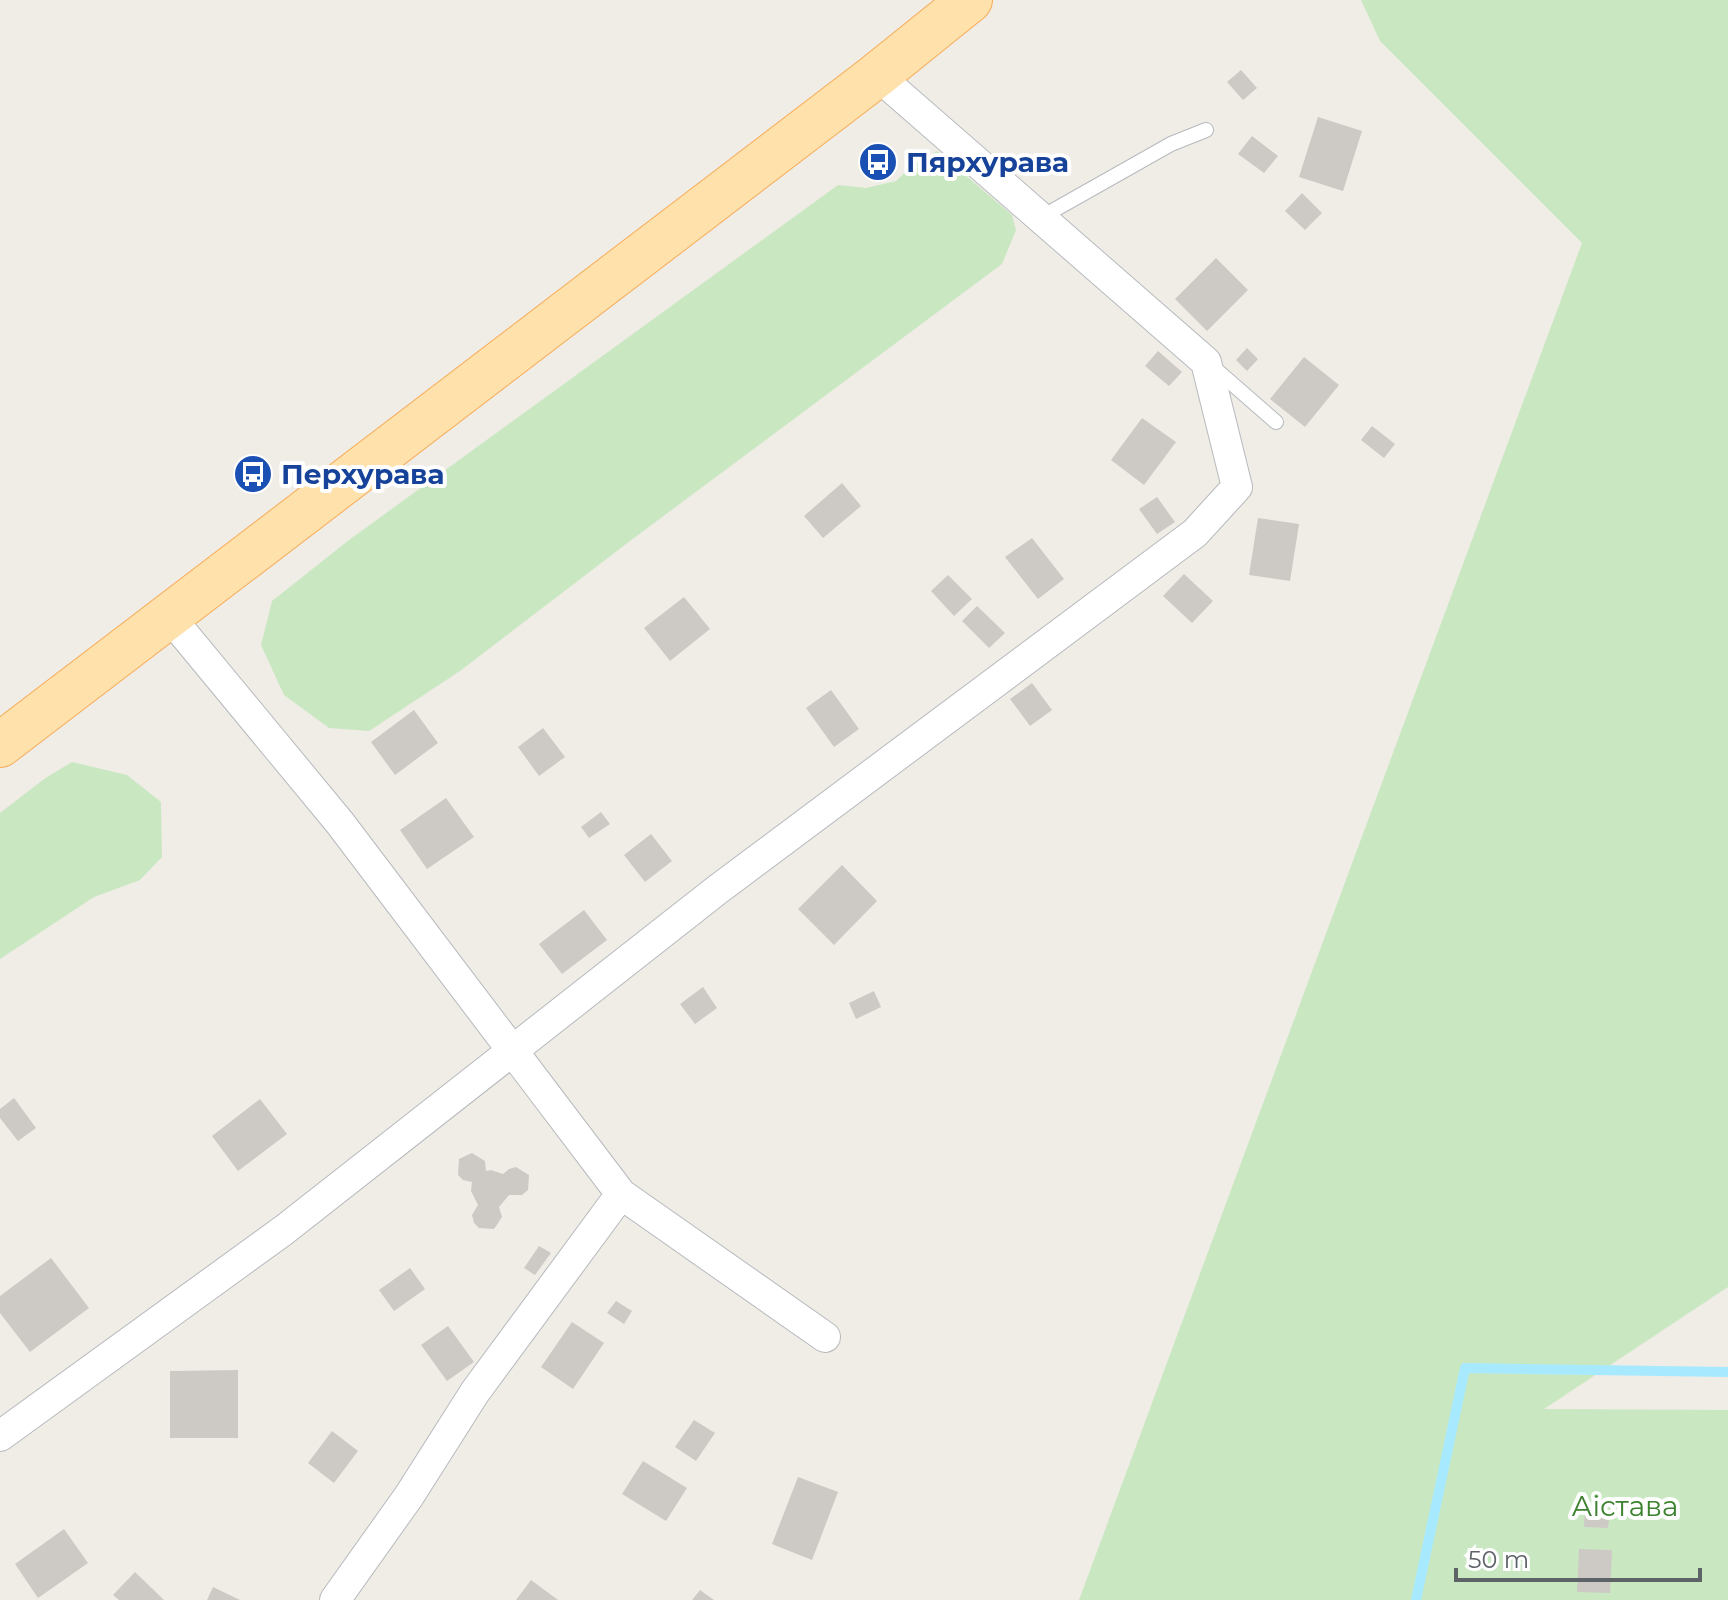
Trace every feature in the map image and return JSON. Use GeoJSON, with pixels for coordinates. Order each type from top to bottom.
{"type":"FeatureCollection","features":[{"type":"Feature","properties":{"kind":"main road"},"geometry":{"type":"LineString","coordinates":[[0,745],[877,75],[970,0]]}},
{"type":"Feature","properties":{"kind":"street"},"geometry":{"type":"LineString","coordinates":[[0,1436],[284,1230],[730,880],[1195,533],[1237,487],[1206,362],[877,75]]}},
{"type":"Feature","properties":{"kind":"street"},"geometry":{"type":"LineString","coordinates":[[169,616],[340,823],[621,1194],[825,1337]]}},
{"type":"Feature","properties":{"kind":"street"},"geometry":{"type":"LineString","coordinates":[[335,1600],[409,1496],[475,1392],[621,1194]]}},
{"type":"Feature","properties":{"kind":"lane"},"geometry":{"type":"LineString","coordinates":[[1040,218],[1171,144],[1206,130]]}},
{"type":"Feature","properties":{"kind":"lane"},"geometry":{"type":"LineString","coordinates":[[1206,362],[1276,422]]}},
{"type":"Feature","properties":{"kind":"green space","name":"Аістава"},"geometry":{"type":"Polygon","coordinates":[[[1361,0],[1728,0],[1728,1287],[1544,1409],[1728,1410],[1728,1600],[1079,1600],[1582,243],[1380,41],[1361,0]]]}},
{"type":"Feature","properties":{"kind":"green space"},"geometry":{"type":"Polygon","coordinates":[[[937,151],[1012,215],[1016,230],[1002,264],[460,671],[369,731],[329,728],[284,695],[261,645],[272,601],[349,540],[838,185],[866,188],[896,181],[913,165],[937,151]]]}},
{"type":"Feature","properties":{"kind":"green space"},"geometry":{"type":"Polygon","coordinates":[[[72,762],[127,775],[161,802],[162,857],[140,880],[94,897],[0,959],[0,813],[72,762]]]}},
{"type":"Feature","properties":{"kind":"building"},"geometry":{"type":"Polygon","coordinates":[[[1241,70],[1257,88],[1243,100],[1227,82],[1241,70]]]}},
{"type":"Feature","properties":{"kind":"building"},"geometry":{"type":"Polygon","coordinates":[[[1318,117],[1362,131],[1343,191],[1299,177],[1318,117]]]}},
{"type":"Feature","properties":{"kind":"building"},"geometry":{"type":"Polygon","coordinates":[[[1252,136],[1278,156],[1264,173],[1238,154],[1252,136]]]}},
{"type":"Feature","properties":{"kind":"building"},"geometry":{"type":"Polygon","coordinates":[[[1302,193],[1322,213],[1305,230],[1285,211],[1302,193]]]}},
{"type":"Feature","properties":{"kind":"building"},"geometry":{"type":"Polygon","coordinates":[[[1216,258],[1248,290],[1207,331],[1175,299],[1216,258]]]}},
{"type":"Feature","properties":{"kind":"building"},"geometry":{"type":"Polygon","coordinates":[[[1247,348],[1258,359],[1247,371],[1236,360],[1247,348]]]}},
{"type":"Feature","properties":{"kind":"building"},"geometry":{"type":"Polygon","coordinates":[[[1158,351],[1182,372],[1169,386],[1145,366],[1158,351]]]}},
{"type":"Feature","properties":{"kind":"building"},"geometry":{"type":"Polygon","coordinates":[[[1304,357],[1339,385],[1305,427],[1270,399],[1304,357]]]}},
{"type":"Feature","properties":{"kind":"building"},"geometry":{"type":"Polygon","coordinates":[[[1142,418],[1176,442],[1144,485],[1111,460],[1142,418]]]}},
{"type":"Feature","properties":{"kind":"building"},"geometry":{"type":"Polygon","coordinates":[[[1372,426],[1395,444],[1384,458],[1361,440],[1372,426]]]}},
{"type":"Feature","properties":{"kind":"building"},"geometry":{"type":"Polygon","coordinates":[[[842,483],[861,506],[823,538],[804,516],[842,483]]]}},
{"type":"Feature","properties":{"kind":"building"},"geometry":{"type":"Polygon","coordinates":[[[1157,497],[1175,522],[1157,534],[1139,509],[1157,497]]]}},
{"type":"Feature","properties":{"kind":"building"},"geometry":{"type":"Polygon","coordinates":[[[1258,518],[1299,524],[1290,581],[1249,575],[1258,518]]]}},
{"type":"Feature","properties":{"kind":"building"},"geometry":{"type":"Polygon","coordinates":[[[1032,538],[1064,579],[1038,599],[1005,557],[1032,538]]]}},
{"type":"Feature","properties":{"kind":"building"},"geometry":{"type":"Polygon","coordinates":[[[1184,574],[1213,601],[1192,623],[1163,596],[1184,574]]]}},
{"type":"Feature","properties":{"kind":"building"},"geometry":{"type":"Polygon","coordinates":[[[948,575],[972,599],[954,616],[931,591],[948,575]]]}},
{"type":"Feature","properties":{"kind":"building"},"geometry":{"type":"Polygon","coordinates":[[[684,597],[710,629],[670,661],[644,628],[684,597]]]}},
{"type":"Feature","properties":{"kind":"building"},"geometry":{"type":"Polygon","coordinates":[[[977,606],[1005,633],[989,648],[962,621],[977,606]]]}},
{"type":"Feature","properties":{"kind":"building"},"geometry":{"type":"Polygon","coordinates":[[[1032,683],[1052,710],[1030,726],[1010,699],[1032,683]]]}},
{"type":"Feature","properties":{"kind":"building"},"geometry":{"type":"Polygon","coordinates":[[[831,690],[859,729],[834,747],[806,708],[831,690]]]}},
{"type":"Feature","properties":{"kind":"building"},"geometry":{"type":"Polygon","coordinates":[[[414,710],[438,743],[395,775],[371,742],[414,710]]]}},
{"type":"Feature","properties":{"kind":"building"},"geometry":{"type":"Polygon","coordinates":[[[543,728],[565,757],[539,776],[518,747],[543,728]]]}},
{"type":"Feature","properties":{"kind":"building"},"geometry":{"type":"Polygon","coordinates":[[[446,798],[474,837],[427,869],[400,830],[446,798]]]}},
{"type":"Feature","properties":{"kind":"building"},"geometry":{"type":"Polygon","coordinates":[[[601,812],[610,824],[589,838],[581,827],[601,812]]]}},
{"type":"Feature","properties":{"kind":"building"},"geometry":{"type":"Polygon","coordinates":[[[651,834],[672,861],[645,882],[624,855],[651,834]]]}},
{"type":"Feature","properties":{"kind":"building"},"geometry":{"type":"Polygon","coordinates":[[[842,865],[877,901],[834,945],[798,909],[842,865]]]}},
{"type":"Feature","properties":{"kind":"building"},"geometry":{"type":"Polygon","coordinates":[[[584,910],[607,940],[562,974],[539,944],[584,910]]]}},
{"type":"Feature","properties":{"kind":"building"},"geometry":{"type":"Polygon","coordinates":[[[703,987],[717,1008],[695,1024],[680,1004],[703,987]]]}},
{"type":"Feature","properties":{"kind":"building"},"geometry":{"type":"Polygon","coordinates":[[[874,991],[881,1007],[856,1019],[849,1003],[874,991]]]}},
{"type":"Feature","properties":{"kind":"building"},"geometry":{"type":"Polygon","coordinates":[[[14,1098],[36,1128],[18,1141],[0,1118],[0,1109],[14,1098]]]}},
{"type":"Feature","properties":{"kind":"building"},"geometry":{"type":"Polygon","coordinates":[[[260,1099],[287,1134],[238,1171],[212,1136],[260,1099]]]}},
{"type":"Feature","properties":{"kind":"building"},"geometry":{"type":"Polygon","coordinates":[[[472,1153],[485,1161],[486,1171],[503,1174],[516,1167],[529,1175],[528,1190],[522,1195],[509,1195],[499,1207],[502,1217],[494,1229],[479,1228],[474,1223],[472,1215],[478,1205],[471,1191],[472,1182],[458,1175],[459,1159],[472,1153]]]}},
{"type":"Feature","properties":{"kind":"building"},"geometry":{"type":"Polygon","coordinates":[[[539,1246],[551,1253],[535,1275],[524,1268],[539,1246]]]}},
{"type":"Feature","properties":{"kind":"building"},"geometry":{"type":"Polygon","coordinates":[[[51,1258],[89,1308],[30,1352],[0,1313],[0,1296],[51,1258]]]}},
{"type":"Feature","properties":{"kind":"building"},"geometry":{"type":"Polygon","coordinates":[[[410,1268],[425,1289],[394,1311],[379,1290],[410,1268]]]}},
{"type":"Feature","properties":{"kind":"building"},"geometry":{"type":"Polygon","coordinates":[[[616,1301],[632,1311],[624,1324],[607,1313],[616,1301]]]}},
{"type":"Feature","properties":{"kind":"building"},"geometry":{"type":"Polygon","coordinates":[[[572,1322],[604,1343],[573,1389],[541,1367],[572,1322]]]}},
{"type":"Feature","properties":{"kind":"building"},"geometry":{"type":"Polygon","coordinates":[[[448,1326],[474,1362],[447,1381],[421,1345],[448,1326]]]}},
{"type":"Feature","properties":{"kind":"building"},"geometry":{"type":"Polygon","coordinates":[[[238,1370],[238,1438],[170,1438],[170,1371],[238,1370]]]}},
{"type":"Feature","properties":{"kind":"building"},"geometry":{"type":"Polygon","coordinates":[[[694,1420],[715,1433],[696,1461],[675,1447],[694,1420]]]}},
{"type":"Feature","properties":{"kind":"building"},"geometry":{"type":"Polygon","coordinates":[[[332,1431],[358,1451],[334,1483],[308,1463],[332,1431]]]}},
{"type":"Feature","properties":{"kind":"building"},"geometry":{"type":"Polygon","coordinates":[[[643,1461],[687,1488],[666,1521],[622,1494],[643,1461]]]}},
{"type":"Feature","properties":{"kind":"building"},"geometry":{"type":"Polygon","coordinates":[[[798,1477],[838,1492],[812,1560],[772,1544],[798,1477]]]}},
{"type":"Feature","properties":{"kind":"building"},"geometry":{"type":"Polygon","coordinates":[[[1585,1509],[1610,1511],[1608,1528],[1584,1527],[1585,1509]]]}},
{"type":"Feature","properties":{"kind":"building"},"geometry":{"type":"Polygon","coordinates":[[[64,1529],[88,1563],[38,1598],[15,1564],[64,1529]]]}},
{"type":"Feature","properties":{"kind":"building"},"geometry":{"type":"Polygon","coordinates":[[[1579,1549],[1612,1550],[1610,1593],[1577,1592],[1579,1549]]]}},
{"type":"Feature","properties":{"kind":"building"},"geometry":{"type":"Polygon","coordinates":[[[135,1572],[164,1600],[119,1600],[113,1595],[135,1572]]]}},
{"type":"Feature","properties":{"kind":"building"},"geometry":{"type":"Polygon","coordinates":[[[531,1580],[558,1600],[516,1600],[531,1580]]]}},
{"type":"Feature","properties":{"kind":"building"},"geometry":{"type":"Polygon","coordinates":[[[213,1587],[240,1600],[207,1600],[213,1587]]]}},
{"type":"Feature","properties":{"kind":"building"},"geometry":{"type":"Polygon","coordinates":[[[700,1590],[714,1600],[692,1600],[700,1590]]]}},
{"type":"Feature","properties":{"kind":"waterway"},"geometry":{"type":"LineString","coordinates":[[1416,1600],[1465,1368],[1728,1372]]}},
{"type":"Feature","properties":{"kind":"place","name":"Пярхурава"},"geometry":{"type":"Point","coordinates":[878,162]}},
{"type":"Feature","properties":{"kind":"place","name":"Перхурава"},"geometry":{"type":"Point","coordinates":[253,474]}}]}
